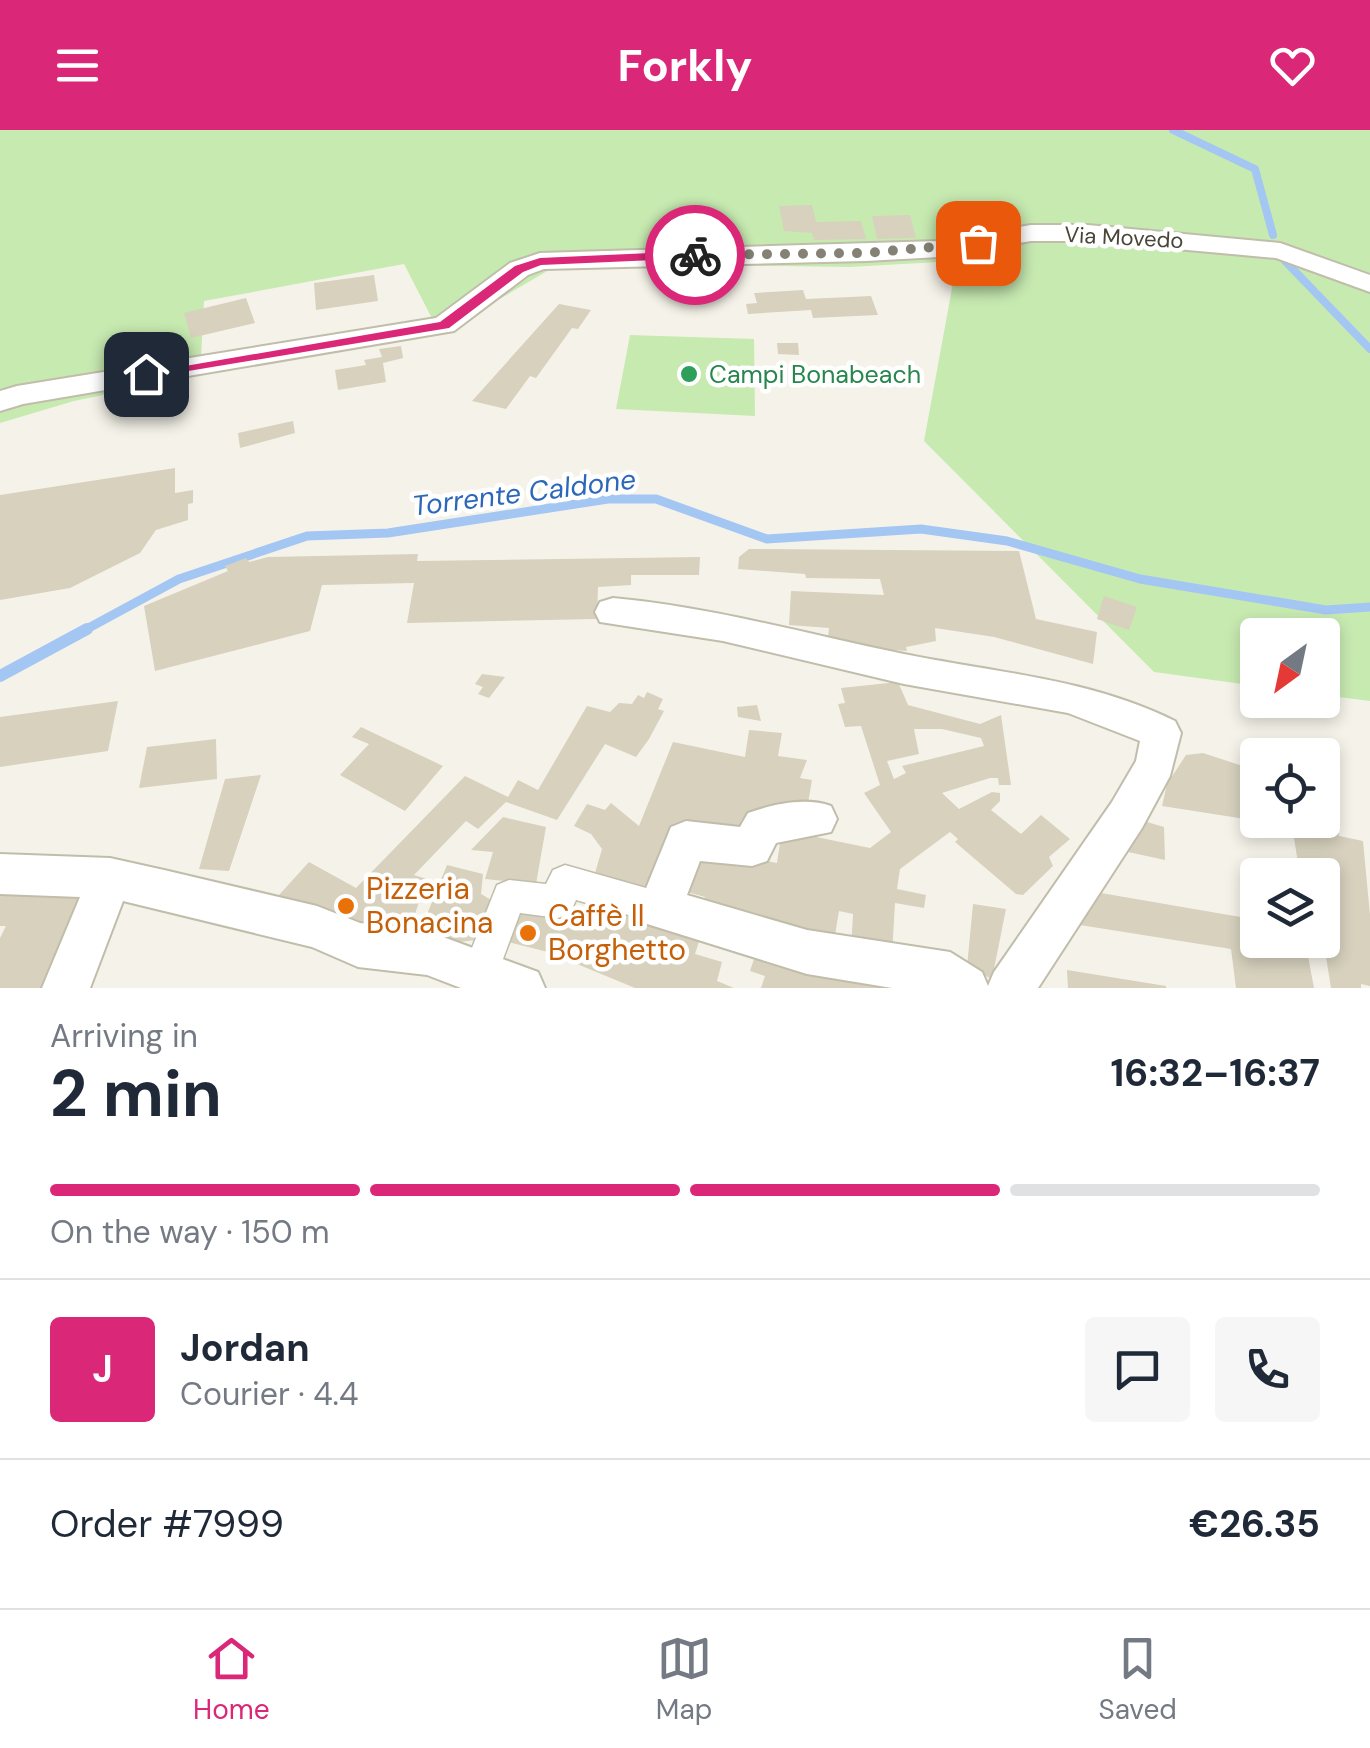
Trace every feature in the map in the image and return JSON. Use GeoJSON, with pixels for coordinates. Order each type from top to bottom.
{"type":"FeatureCollection","features":[{"type":"Feature","properties":{"kind":"street","name":"Via Movedo"},"geometry":{"type":"LineString","coordinates":[[0,401],[16,395],[444,325],[519,269],[540,262],[866,253],[939,249],[1031,233],[1088,233],[1280,251],[1370,284]]}},
{"type":"Feature","properties":{"kind":"street"},"geometry":{"type":"LineString","coordinates":[[613,612],[676,616],[909,670],[1024,686],[1135,718],[1161,734],[1156,764],[1128,815],[1012,988]]}},
{"type":"Feature","properties":{"kind":"street"},"geometry":{"type":"LineString","coordinates":[[660,908],[686,840],[752,847],[763,826],[816,819]]}},
{"type":"Feature","properties":{"kind":"street"},"geometry":{"type":"LineString","coordinates":[[0,874],[110,878],[317,927],[358,945],[427,953],[500,980],[509,896],[558,902],[565,881],[807,952],[950,975],[966,988]]}},
{"type":"Feature","properties":{"kind":"street"},"geometry":{"type":"LineString","coordinates":[[66,988],[110,878]]}},
{"type":"Feature","properties":{"kind":"green space"},"geometry":{"type":"Polygon","coordinates":[[[0,130],[1370,130],[1370,701],[1340,697],[1340,618],[1240,618],[1240,684],[1154,672],[924,441],[957,261],[849,267],[618,264],[549,270],[440,334],[404,264],[204,301],[200,375],[74,401],[0,423],[0,130]]]}},
{"type":"Feature","properties":{"kind":"green space","name":"Campi Bonabeach"},"geometry":{"type":"Polygon","coordinates":[[[630,335],[754,339],[755,416],[616,409],[630,335]]]}},
{"type":"Feature","properties":{"kind":"building"},"geometry":{"type":"Polygon","coordinates":[[[812,205],[816,222],[861,221],[866,239],[814,240],[812,233],[784,231],[779,206],[812,205]]]}},
{"type":"Feature","properties":{"kind":"building"},"geometry":{"type":"Polygon","coordinates":[[[910,215],[916,238],[877,239],[872,216],[910,215]]]}},
{"type":"Feature","properties":{"kind":"building"},"geometry":{"type":"Polygon","coordinates":[[[374,275],[378,301],[316,310],[314,283],[374,275]]]}},
{"type":"Feature","properties":{"kind":"building"},"geometry":{"type":"Polygon","coordinates":[[[803,290],[806,299],[871,296],[878,315],[813,318],[811,310],[748,314],[746,304],[757,303],[754,293],[803,290]]]}},
{"type":"Feature","properties":{"kind":"building"},"geometry":{"type":"Polygon","coordinates":[[[246,298],[255,323],[191,338],[184,313],[246,298]]]}},
{"type":"Feature","properties":{"kind":"building"},"geometry":{"type":"Polygon","coordinates":[[[559,304],[591,310],[578,329],[572,328],[536,378],[530,376],[506,409],[472,401],[559,304]]]}},
{"type":"Feature","properties":{"kind":"building"},"geometry":{"type":"Polygon","coordinates":[[[777,343],[798,343],[799,355],[778,354],[777,343]]]}},
{"type":"Feature","properties":{"kind":"building"},"geometry":{"type":"Polygon","coordinates":[[[401,346],[403,358],[383,363],[386,382],[338,390],[335,370],[366,365],[364,360],[382,357],[379,349],[401,346]]]}},
{"type":"Feature","properties":{"kind":"building"},"geometry":{"type":"Polygon","coordinates":[[[293,421],[295,433],[240,448],[238,433],[293,421]]]}},
{"type":"Feature","properties":{"kind":"building"},"geometry":{"type":"Polygon","coordinates":[[[175,468],[175,493],[193,490],[188,520],[156,530],[140,553],[70,588],[0,600],[0,495],[175,468]]]}},
{"type":"Feature","properties":{"kind":"building"},"geometry":{"type":"Polygon","coordinates":[[[749,549],[1019,551],[1036,619],[1097,632],[1093,664],[994,637],[935,628],[936,641],[906,647],[907,651],[827,645],[829,628],[789,625],[791,591],[884,595],[880,579],[806,578],[805,574],[738,569],[739,557],[749,549]]]}},
{"type":"Feature","properties":{"kind":"building"},"geometry":{"type":"Polygon","coordinates":[[[418,554],[417,561],[700,557],[699,575],[631,575],[631,585],[598,587],[597,619],[407,623],[414,583],[322,585],[310,631],[155,671],[144,606],[228,571],[225,566],[246,558],[249,562],[268,557],[418,554]]]}},
{"type":"Feature","properties":{"kind":"building"},"geometry":{"type":"Polygon","coordinates":[[[1104,596],[1137,607],[1129,630],[1097,619],[1104,596]]]}},
{"type":"Feature","properties":{"kind":"building"},"geometry":{"type":"Polygon","coordinates":[[[482,674],[505,677],[489,698],[478,694],[483,687],[475,684],[482,674]]]}},
{"type":"Feature","properties":{"kind":"building"},"geometry":{"type":"Polygon","coordinates":[[[898,682],[908,705],[980,724],[1001,715],[1011,785],[999,785],[998,778],[990,778],[942,793],[959,809],[992,792],[1000,793],[1000,801],[991,810],[1021,834],[1041,815],[1070,839],[1049,857],[1053,866],[1023,895],[1016,894],[955,842],[958,839],[950,832],[900,869],[897,889],[926,895],[924,908],[895,903],[892,955],[851,948],[853,914],[839,911],[833,947],[699,910],[705,897],[680,890],[691,846],[777,863],[782,830],[870,848],[891,832],[864,793],[880,785],[861,726],[845,727],[838,704],[845,703],[841,688],[898,682]],[[914,729],[919,754],[887,761],[894,779],[906,773],[902,766],[984,746],[981,738],[942,729],[914,729]]]}},
{"type":"Feature","properties":{"kind":"building"},"geometry":{"type":"Polygon","coordinates":[[[647,692],[663,699],[658,709],[664,711],[649,739],[636,757],[605,744],[557,820],[506,802],[478,829],[466,821],[414,875],[427,879],[407,937],[313,917],[279,895],[309,862],[356,888],[465,776],[508,797],[518,780],[538,790],[587,706],[610,712],[619,703],[632,704],[638,695],[644,698],[647,692]]]}},
{"type":"Feature","properties":{"kind":"building"},"geometry":{"type":"Polygon","coordinates":[[[118,701],[108,751],[0,767],[0,717],[118,701]]]}},
{"type":"Feature","properties":{"kind":"building"},"geometry":{"type":"Polygon","coordinates":[[[757,705],[761,721],[738,717],[737,707],[757,705]]]}},
{"type":"Feature","properties":{"kind":"building"},"geometry":{"type":"Polygon","coordinates":[[[361,727],[443,766],[405,811],[340,775],[369,744],[352,737],[361,727]]]}},
{"type":"Feature","properties":{"kind":"building"},"geometry":{"type":"Polygon","coordinates":[[[749,730],[782,733],[778,756],[807,760],[800,778],[812,780],[808,803],[796,801],[793,815],[741,820],[741,830],[654,894],[702,932],[695,954],[722,962],[717,981],[734,988],[635,988],[548,952],[492,938],[459,942],[417,939],[447,865],[483,874],[481,894],[505,908],[540,910],[581,921],[602,849],[591,834],[574,826],[587,804],[605,810],[611,803],[639,826],[673,742],[745,757],[749,730]]]}},
{"type":"Feature","properties":{"kind":"building"},"geometry":{"type":"Polygon","coordinates":[[[216,739],[217,779],[139,788],[147,747],[216,739]]]}},
{"type":"Feature","properties":{"kind":"building"},"geometry":{"type":"Polygon","coordinates":[[[1203,753],[1240,765],[1240,818],[1162,806],[1167,784],[1186,755],[1203,753]]]}},
{"type":"Feature","properties":{"kind":"building"},"geometry":{"type":"Polygon","coordinates":[[[261,775],[229,871],[199,869],[225,779],[261,775]]]}},
{"type":"Feature","properties":{"kind":"building"},"geometry":{"type":"Polygon","coordinates":[[[503,817],[546,827],[536,884],[485,879],[493,852],[471,850],[503,817]]]}},
{"type":"Feature","properties":{"kind":"building"},"geometry":{"type":"Polygon","coordinates":[[[1147,822],[1164,827],[1165,860],[1128,852],[1147,822]]]}},
{"type":"Feature","properties":{"kind":"building"},"geometry":{"type":"Polygon","coordinates":[[[1340,836],[1363,841],[1370,915],[1370,986],[1331,988],[1326,958],[1340,958],[1340,858],[1297,858],[1294,838],[1340,836]]]}},
{"type":"Feature","properties":{"kind":"building"},"geometry":{"type":"Polygon","coordinates":[[[0,893],[84,896],[47,988],[0,988],[0,938],[6,926],[0,926],[0,893]]]}},
{"type":"Feature","properties":{"kind":"building"},"geometry":{"type":"Polygon","coordinates":[[[1101,893],[1240,917],[1240,958],[1308,958],[1314,988],[1236,988],[1231,949],[1080,925],[1101,893]]]}},
{"type":"Feature","properties":{"kind":"building"},"geometry":{"type":"Polygon","coordinates":[[[973,904],[1006,909],[992,979],[967,967],[973,904]]]}},
{"type":"Feature","properties":{"kind":"building"},"geometry":{"type":"Polygon","coordinates":[[[759,944],[955,988],[761,988],[765,976],[750,971],[759,944]]]}},
{"type":"Feature","properties":{"kind":"building"},"geometry":{"type":"Polygon","coordinates":[[[1067,970],[1166,986],[1166,988],[1068,988],[1067,970]]]}},
{"type":"Feature","properties":{"kind":"waterway"},"geometry":{"type":"LineString","coordinates":[[1173,130],[1255,169],[1273,235]]}},
{"type":"Feature","properties":{"kind":"waterway"},"geometry":{"type":"LineString","coordinates":[[1285,261],[1370,349]]}},
{"type":"Feature","properties":{"kind":"waterway","name":"Torrente Caldone"},"geometry":{"type":"LineString","coordinates":[[83,631],[179,579],[307,536],[388,533],[608,499],[656,499],[767,539],[921,529],[1007,541],[1140,579],[1326,610],[1370,607]]}},
{"type":"Feature","properties":{"kind":"waterway","name":"Torrente Caldone"},"geometry":{"type":"LineString","coordinates":[[0,676],[87,629]]}},
{"type":"Feature","properties":{"kind":"way so far"},"geometry":{"type":"LineString","coordinates":[[695,255],[866,253],[978,243]]}},
{"type":"Feature","properties":{"kind":"place","name":"Campi Bonabeach"},"geometry":{"type":"Point","coordinates":[689,374]}},
{"type":"Feature","properties":{"kind":"place","name":"Pizzeria Bonacina"},"geometry":{"type":"Point","coordinates":[346,906]}},
{"type":"Feature","properties":{"kind":"place","name":"Caffè Il Borghetto"},"geometry":{"type":"Point","coordinates":[528,933]}},
{"type":"Feature","properties":{"kind":"route"},"geometry":{"type":"LineString","coordinates":[[146,374],[444,325],[519,269],[540,262],[695,255]]}}]}
